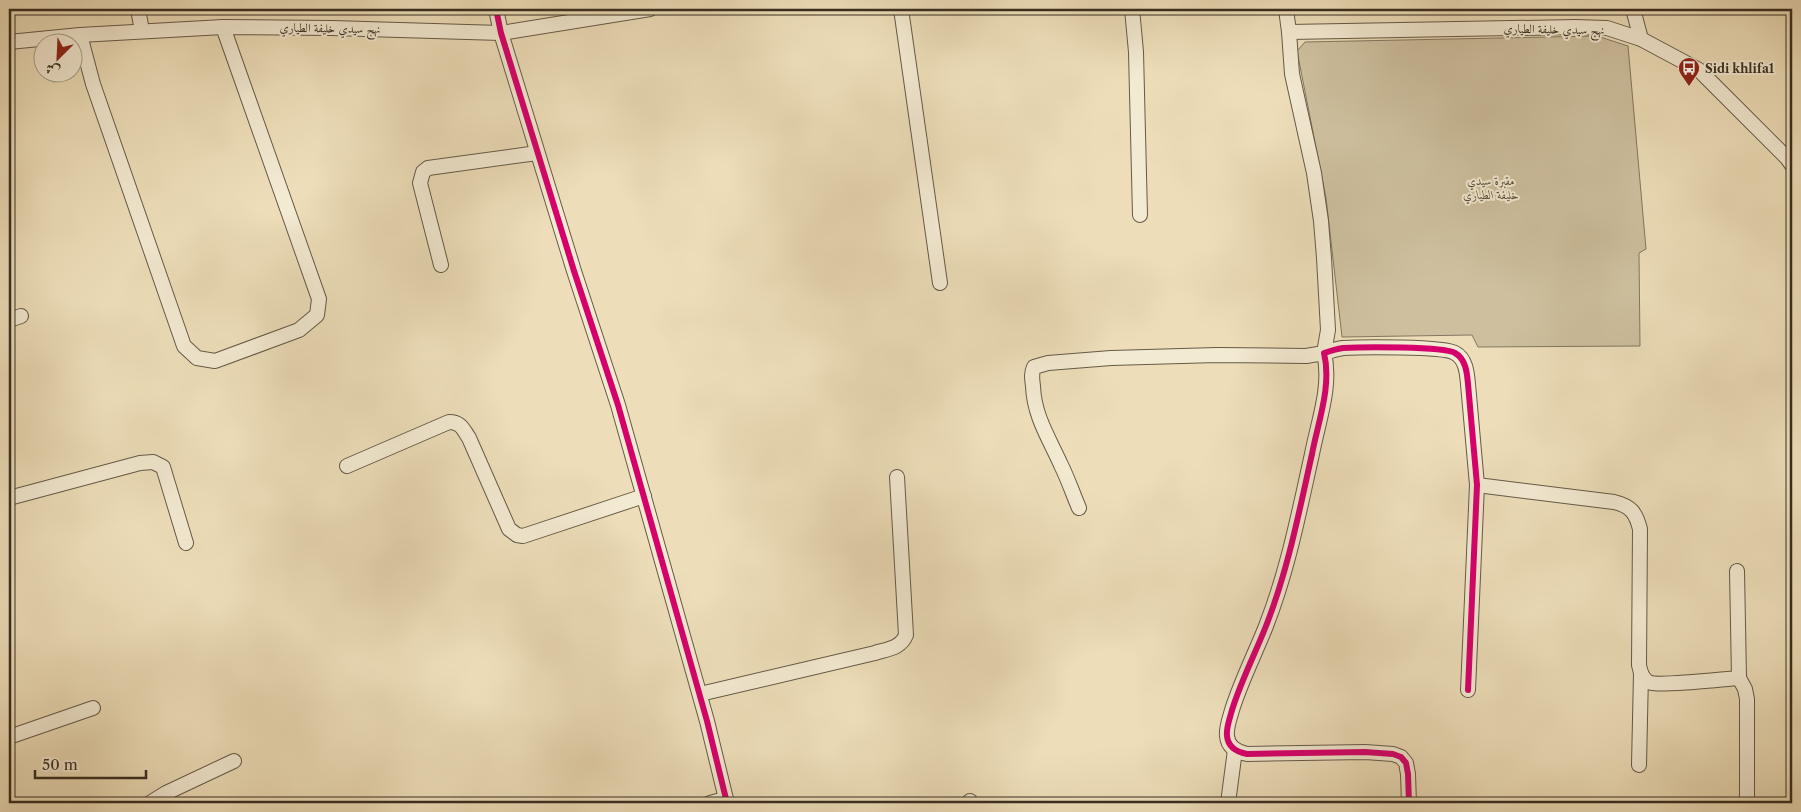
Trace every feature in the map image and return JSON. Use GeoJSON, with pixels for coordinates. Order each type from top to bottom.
{"type":"FeatureCollection","features":[{"type":"Feature","properties":{"kind":"street"},"geometry":{"type":"LineString","coordinates":[[138,9],[142,31]]}},
{"type":"Feature","properties":{"kind":"street"},"geometry":{"type":"LineString","coordinates":[[496,9],[501,33],[574,271],[618,405],[700,694],[726,801],[710,803]]}},
{"type":"Feature","properties":{"kind":"street","name":"نهج سيدي خليفة الطياري"},"geometry":{"type":"LineString","coordinates":[[82,35],[224,27],[501,33],[650,9]]}},
{"type":"Feature","properties":{"kind":"street"},"geometry":{"type":"LineString","coordinates":[[902,9],[940,283]]}},
{"type":"Feature","properties":{"kind":"street"},"geometry":{"type":"LineString","coordinates":[[1132,9],[1136,52],[1140,215]]}},
{"type":"Feature","properties":{"kind":"street"},"geometry":{"type":"LineString","coordinates":[[1286,9],[1292,74],[1314,173],[1324,258],[1328,330],[1324,353],[1326,364],[1323,404],[1287,567],[1266,625],[1239,689],[1228,725],[1228,743],[1235,750],[1247,754],[1365,752],[1393,754],[1401,757],[1406,763],[1409,803]]}},
{"type":"Feature","properties":{"kind":"street"},"geometry":{"type":"LineString","coordinates":[[1633,9],[1641,39]]}},
{"type":"Feature","properties":{"kind":"street"},"geometry":{"type":"LineString","coordinates":[[82,43],[93,84],[184,346],[197,358],[215,361],[299,330],[317,315],[319,299],[224,27]]}},
{"type":"Feature","properties":{"kind":"street","name":"نهج سيدي خليفة الطياري"},"geometry":{"type":"LineString","coordinates":[[1289,32],[1607,28],[1641,39],[1699,70],[1781,152],[1792,166]]}},
{"type":"Feature","properties":{"kind":"street","name":"نهج سيدي خليفة الطياري"},"geometry":{"type":"LineString","coordinates":[[9,42],[32,40]]}},
{"type":"Feature","properties":{"kind":"street"},"geometry":{"type":"LineString","coordinates":[[441,265],[420,183],[423,172],[428,168],[538,153]]}},
{"type":"Feature","properties":{"kind":"street"},"geometry":{"type":"LineString","coordinates":[[1079,508],[1038,416],[1033,391],[1032,375],[1034,367],[1048,363],[1111,358],[1306,356],[1342,348],[1431,348],[1455,352],[1462,359],[1466,370],[1477,486],[1468,690]]}},
{"type":"Feature","properties":{"kind":"street"},"geometry":{"type":"LineString","coordinates":[[347,466],[449,422],[455,422],[462,426],[509,529],[517,535],[523,536],[644,496]]}},
{"type":"Feature","properties":{"kind":"street"},"geometry":{"type":"LineString","coordinates":[[9,498],[140,462],[152,462],[163,467],[186,543]]}},
{"type":"Feature","properties":{"kind":"street"},"geometry":{"type":"LineString","coordinates":[[700,694],[875,653],[902,643],[906,635],[897,477]]}},
{"type":"Feature","properties":{"kind":"street"},"geometry":{"type":"LineString","coordinates":[[1477,486],[1614,502],[1627,506],[1634,512],[1640,529],[1639,645],[1641,674],[1639,765]]}},
{"type":"Feature","properties":{"kind":"street"},"geometry":{"type":"LineString","coordinates":[[1737,570],[1739,678],[1745,689],[1747,699],[1747,803]]}},
{"type":"Feature","properties":{"kind":"street"},"geometry":{"type":"LineString","coordinates":[[1641,674],[1648,682],[1657,684],[1739,678]]}},
{"type":"Feature","properties":{"kind":"street"},"geometry":{"type":"LineString","coordinates":[[9,737],[93,708]]}},
{"type":"Feature","properties":{"kind":"street"},"geometry":{"type":"LineString","coordinates":[[1228,803],[1235,750]]}},
{"type":"Feature","properties":{"kind":"street"},"geometry":{"type":"LineString","coordinates":[[150,803],[166,793],[234,761]]}},
{"type":"Feature","properties":{"kind":"green space","name":"مقبرة سيدي خليفة الطياري"},"geometry":{"type":"Polygon","coordinates":[[[1597,36],[1628,46],[1646,249],[1639,253],[1640,346],[1478,347],[1472,335],[1342,337],[1326,198],[1297,51],[1305,42],[1597,36]]]}},
{"type":"Feature","properties":{"kind":"cycle path"},"geometry":{"type":"LineString","coordinates":[[496,9],[501,33],[574,271],[618,405],[707,721],[727,803]]}},
{"type":"Feature","properties":{"kind":"cycle path"},"geometry":{"type":"LineString","coordinates":[[1409,803],[1406,763],[1401,757],[1393,754],[1365,752],[1247,754],[1234,748],[1229,743],[1227,736],[1228,723],[1274,605],[1292,541],[1323,404],[1326,378],[1324,353],[1341,348],[1435,349],[1455,353],[1464,363],[1468,380],[1477,485],[1468,690]]}},
{"type":"Feature","properties":{"kind":"place","name":"Sidi khlifa1"},"geometry":{"type":"Point","coordinates":[1689,87]}}]}
